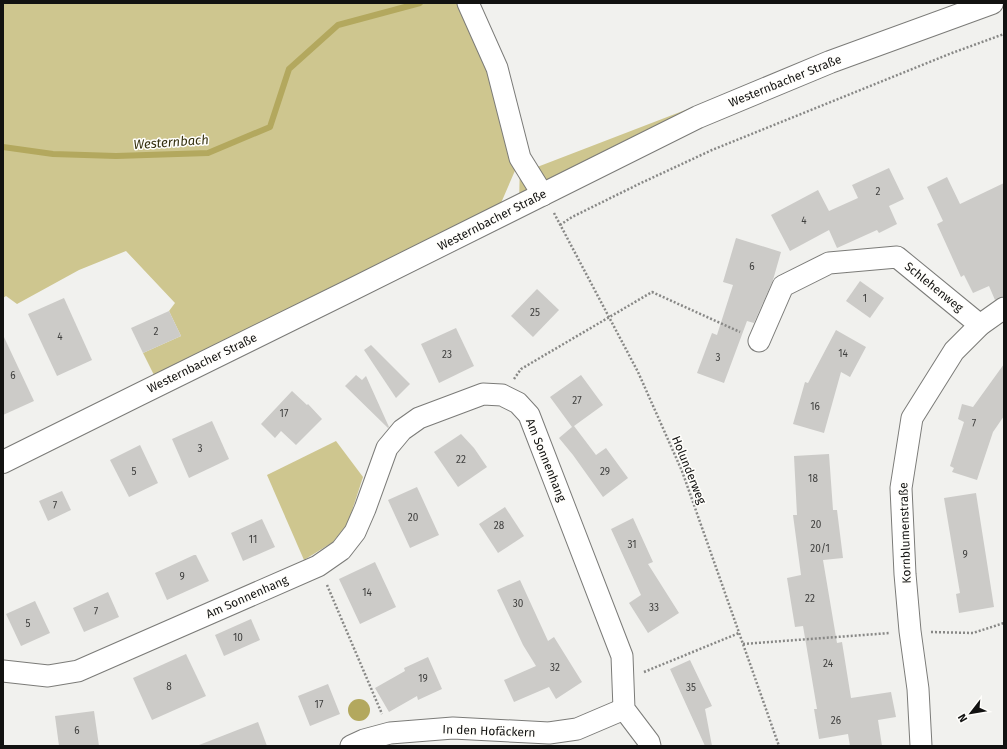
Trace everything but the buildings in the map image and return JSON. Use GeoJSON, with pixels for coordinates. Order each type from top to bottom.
{"type":"FeatureCollection","features":[{"type":"Feature","properties":{"kind":"street","name":"Westernbacher Straße"},"geometry":{"type":"LineString","coordinates":[[3,462],[698,117],[830,62],[992,3]]}},
{"type":"Feature","properties":{"kind":"street"},"geometry":{"type":"LineString","coordinates":[[470,5],[497,68],[520,158],[543,195]]}},
{"type":"Feature","properties":{"kind":"street","name":"Schlehenweg"},"geometry":{"type":"LineString","coordinates":[[759,341],[783,286],[830,262],[898,257],[980,325]]}},
{"type":"Feature","properties":{"kind":"street","name":"Kornblumenstraße"},"geometry":{"type":"LineString","coordinates":[[921,746],[918,689],[910,631],[905,574],[901,488],[912,418],[954,351],[980,325],[1004,308]]}},
{"type":"Feature","properties":{"kind":"street","name":"Am Sonnenhang"},"geometry":{"type":"LineString","coordinates":[[3,671],[48,676],[78,671],[318,566],[341,550],[355,532],[365,510],[387,448],[402,430],[419,418],[483,394],[502,396],[518,403],[529,415],[622,656],[624,709]]}},
{"type":"Feature","properties":{"kind":"street"},"geometry":{"type":"LineString","coordinates":[[624,709],[649,742],[650,746]]}},
{"type":"Feature","properties":{"kind":"street","name":"In den Hofäckern"},"geometry":{"type":"LineString","coordinates":[[351,746],[364,740],[390,733],[453,728],[548,733],[577,729],[624,709]]}},
{"type":"Feature","properties":{"kind":"path","name":"Holunderweg"},"geometry":{"type":"LineString","coordinates":[[779,746],[682,471],[638,372],[560,225],[572,217],[712,150],[952,53],[1004,34]]}},
{"type":"Feature","properties":{"kind":"path"},"geometry":{"type":"LineString","coordinates":[[502,396],[522,369],[609,316],[652,292],[759,341]]}},
{"type":"Feature","properties":{"kind":"path"},"geometry":{"type":"LineString","coordinates":[[318,566],[390,733]]}},
{"type":"Feature","properties":{"kind":"path"},"geometry":{"type":"LineString","coordinates":[[743,644],[910,631],[973,633],[1004,623]]}},
{"type":"Feature","properties":{"kind":"path"},"geometry":{"type":"LineString","coordinates":[[623,681],[739,633]]}},
{"type":"Feature","properties":{"kind":"shaded area"},"geometry":{"type":"Polygon","coordinates":[[[3,3],[468,3],[532,169],[841,50],[830,62],[519,207],[520,159],[501,203],[155,377],[143,353],[181,336],[169,311],[175,303],[126,251],[79,270],[17,304],[6,296],[3,298],[3,3]]]}},
{"type":"Feature","properties":{"kind":"shaded area"},"geometry":{"type":"Polygon","coordinates":[[[336,441],[363,477],[348,523],[333,542],[304,560],[267,475],[336,441]]]}},
{"type":"Feature","properties":{"kind":"shaded area"},"geometry":{"type":"Polygon","coordinates":[[[355,699],[363,699],[370,706],[370,714],[363,721],[355,721],[348,714],[348,706],[355,699]]]}},
{"type":"Feature","properties":{"kind":"waterway","name":"Westernbach"},"geometry":{"type":"LineString","coordinates":[[3,147],[53,154],[116,156],[208,153],[270,127],[289,69],[338,25],[420,3]]}}]}
